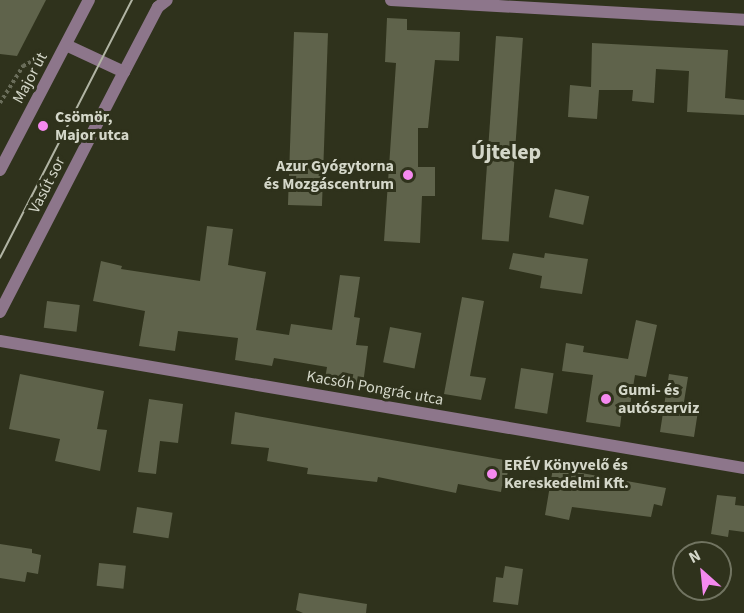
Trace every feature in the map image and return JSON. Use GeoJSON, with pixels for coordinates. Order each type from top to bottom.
{"type":"FeatureCollection","features":[{"type":"Feature","properties":{"kind":"street","name":"Major út"},"geometry":{"type":"LineString","coordinates":[[0,170],[89,0]]}},
{"type":"Feature","properties":{"kind":"street","name":"Vasút sor"},"geometry":{"type":"LineString","coordinates":[[0,312],[158,7],[167,0]]}},
{"type":"Feature","properties":{"kind":"street"},"geometry":{"type":"LineString","coordinates":[[391,0],[744,20]]}},
{"type":"Feature","properties":{"kind":"street"},"geometry":{"type":"LineString","coordinates":[[66,45],[124,72]]}},
{"type":"Feature","properties":{"kind":"street","name":"Kacsóh Pongrác utca"},"geometry":{"type":"LineString","coordinates":[[0,341],[744,468]]}},
{"type":"Feature","properties":{"kind":"path"},"geometry":{"type":"LineString","coordinates":[[0,103],[23,66],[66,45]]}},
{"type":"Feature","properties":{"kind":"building"},"geometry":{"type":"Polygon","coordinates":[[[0,0],[46,0],[17,56],[0,54],[0,0]]]}},
{"type":"Feature","properties":{"kind":"building"},"geometry":{"type":"Polygon","coordinates":[[[387,18],[407,19],[407,30],[460,32],[459,61],[435,60],[428,128],[418,128],[418,167],[435,167],[435,196],[422,196],[420,243],[384,241],[396,63],[385,62],[387,18]]]}},
{"type":"Feature","properties":{"kind":"building"},"geometry":{"type":"Polygon","coordinates":[[[294,32],[328,33],[322,206],[288,205],[294,32]]]}},
{"type":"Feature","properties":{"kind":"building"},"geometry":{"type":"Polygon","coordinates":[[[496,36],[523,38],[509,241],[482,240],[496,36]]]}},
{"type":"Feature","properties":{"kind":"building"},"geometry":{"type":"Polygon","coordinates":[[[592,43],[728,50],[725,98],[744,100],[744,115],[687,112],[689,71],[656,69],[654,103],[632,101],[633,90],[599,90],[597,119],[568,117],[570,85],[591,87],[592,43]]]}},
{"type":"Feature","properties":{"kind":"building"},"geometry":{"type":"Polygon","coordinates":[[[555,189],[589,196],[583,225],[549,217],[555,189]]]}},
{"type":"Feature","properties":{"kind":"building"},"geometry":{"type":"Polygon","coordinates":[[[207,226],[233,229],[228,265],[266,272],[256,330],[289,335],[291,324],[332,330],[340,275],[360,277],[354,317],[360,318],[356,345],[368,346],[363,384],[325,379],[327,367],[274,358],[272,366],[235,360],[238,338],[178,331],[175,351],[139,346],[145,311],[93,301],[101,261],[122,266],[121,269],[200,281],[207,226]]]}},
{"type":"Feature","properties":{"kind":"building"},"geometry":{"type":"Polygon","coordinates":[[[513,253],[544,258],[545,253],[588,259],[582,294],[540,288],[542,276],[509,269],[513,253]]]}},
{"type":"Feature","properties":{"kind":"building"},"geometry":{"type":"Polygon","coordinates":[[[462,297],[484,301],[470,376],[486,378],[481,400],[444,394],[462,297]]]}},
{"type":"Feature","properties":{"kind":"building"},"geometry":{"type":"Polygon","coordinates":[[[47,301],[80,305],[76,332],[44,328],[47,301]]]}},
{"type":"Feature","properties":{"kind":"building"},"geometry":{"type":"Polygon","coordinates":[[[636,320],[657,325],[646,377],[635,375],[629,412],[622,411],[620,427],[586,422],[593,375],[562,371],[566,343],[584,346],[583,352],[628,359],[636,320]]]}},
{"type":"Feature","properties":{"kind":"building"},"geometry":{"type":"Polygon","coordinates":[[[390,327],[421,333],[415,368],[383,362],[390,327]]]}},
{"type":"Feature","properties":{"kind":"building"},"geometry":{"type":"Polygon","coordinates":[[[521,368],[554,373],[547,414],[515,408],[521,368]]]}},
{"type":"Feature","properties":{"kind":"building"},"geometry":{"type":"Polygon","coordinates":[[[20,374],[104,391],[97,429],[107,430],[100,471],[55,461],[60,439],[9,429],[20,374]]]}},
{"type":"Feature","properties":{"kind":"building"},"geometry":{"type":"Polygon","coordinates":[[[669,374],[688,377],[683,408],[698,411],[694,437],[660,432],[669,374]]]}},
{"type":"Feature","properties":{"kind":"building"},"geometry":{"type":"Polygon","coordinates":[[[149,399],[183,404],[178,443],[160,441],[156,474],[138,472],[149,399]]]}},
{"type":"Feature","properties":{"kind":"building"},"geometry":{"type":"Polygon","coordinates":[[[235,412],[510,461],[505,486],[502,486],[501,492],[458,484],[456,493],[378,477],[377,482],[307,474],[308,468],[267,461],[269,448],[231,444],[235,412]]]}},
{"type":"Feature","properties":{"kind":"building"},"geometry":{"type":"Polygon","coordinates":[[[553,468],[666,488],[662,506],[654,504],[651,517],[572,507],[569,520],[545,515],[553,468]]]}},
{"type":"Feature","properties":{"kind":"building"},"geometry":{"type":"Polygon","coordinates":[[[717,495],[736,497],[735,505],[744,506],[744,532],[729,530],[728,537],[711,534],[717,495]]]}},
{"type":"Feature","properties":{"kind":"building"},"geometry":{"type":"Polygon","coordinates":[[[137,507],[173,513],[168,538],[133,533],[137,507]]]}},
{"type":"Feature","properties":{"kind":"building"},"geometry":{"type":"Polygon","coordinates":[[[0,544],[32,549],[32,553],[41,555],[38,574],[27,572],[25,582],[0,578],[0,544]]]}},
{"type":"Feature","properties":{"kind":"building"},"geometry":{"type":"Polygon","coordinates":[[[99,563],[126,566],[123,589],[97,586],[99,563]]]}},
{"type":"Feature","properties":{"kind":"building"},"geometry":{"type":"Polygon","coordinates":[[[505,566],[523,569],[518,605],[493,602],[496,577],[503,578],[505,566]]]}},
{"type":"Feature","properties":{"kind":"building"},"geometry":{"type":"Polygon","coordinates":[[[299,593],[367,604],[366,613],[303,613],[296,610],[299,593]]]}},
{"type":"Feature","properties":{"kind":"tram line"},"geometry":{"type":"LineString","coordinates":[[0,258],[132,0]]}},
{"type":"Feature","properties":{"kind":"place","name":"Csömör, Major utca"},"geometry":{"type":"Point","coordinates":[43,126]}},
{"type":"Feature","properties":{"kind":"place","name":"Azur Gyógytorna és Mozgáscentrum"},"geometry":{"type":"Point","coordinates":[408,175]}},
{"type":"Feature","properties":{"kind":"place","name":"Gumi- és autószerviz"},"geometry":{"type":"Point","coordinates":[606,399]}},
{"type":"Feature","properties":{"kind":"place","name":"ERÉV Könyvelő és Kereskedelmi Kft."},"geometry":{"type":"Point","coordinates":[492,474]}},
{"type":"Feature","properties":{"kind":"district","name":"Újtelep"},"geometry":{"type":"Point","coordinates":[506,153]}}]}
